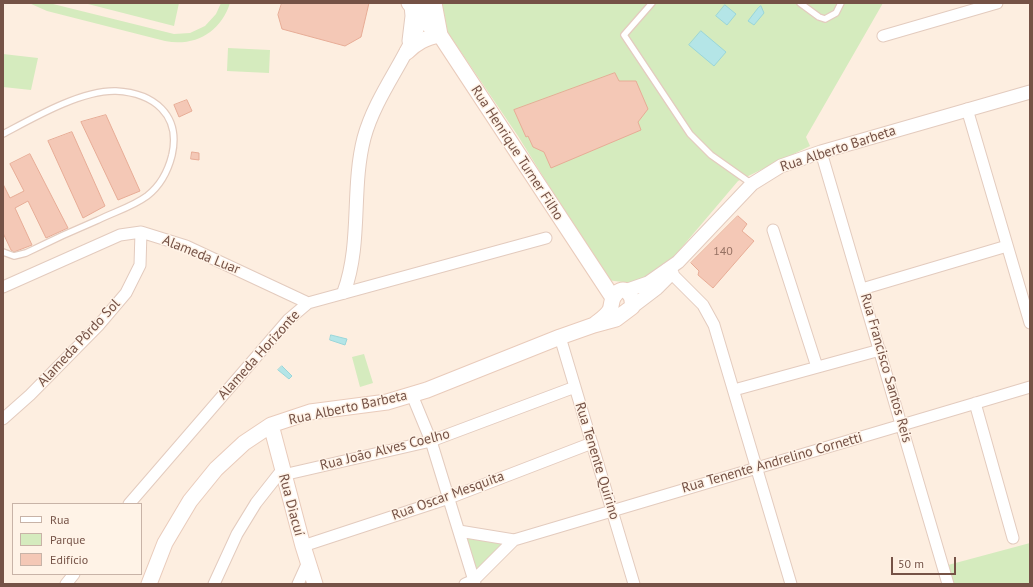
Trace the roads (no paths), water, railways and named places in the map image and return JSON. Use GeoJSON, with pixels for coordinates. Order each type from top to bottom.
{"type":"FeatureCollection","features":[{"type":"Feature","properties":{"kind":"main road","name":"Rua Henrique Turner Filho"},"geometry":{"type":"LineString","coordinates":[[434,3],[440,35]]}},
{"type":"Feature","properties":{"kind":"main road","name":"Rua Henrique Turner Filho"},"geometry":{"type":"LineString","coordinates":[[410,4],[422,19],[440,35],[595,270],[619,295],[614,307],[620,311],[630,309]]}},
{"type":"Feature","properties":{"kind":"main road"},"geometry":{"type":"LineString","coordinates":[[407,52],[417,42],[427,37],[440,35]]}},
{"type":"Feature","properties":{"kind":"main road"},"geometry":{"type":"LineString","coordinates":[[594,325],[604,318],[619,295]]}},
{"type":"Feature","properties":{"kind":"main road","name":"Rua Alberto Barbeta"},"geometry":{"type":"LineString","coordinates":[[149,584],[165,543],[190,501],[216,469],[244,443],[271,425],[310,412],[387,402],[412,394],[560,337],[616,319],[630,309]]}},
{"type":"Feature","properties":{"kind":"main road","name":"Rua Diacuí"},"geometry":{"type":"LineString","coordinates":[[271,425],[303,546],[315,584]]}},
{"type":"Feature","properties":{"kind":"street"},"geometry":{"type":"LineString","coordinates":[[344,292],[350,274],[358,163],[364,137],[374,111],[407,52],[422,19],[426,3]]}},
{"type":"Feature","properties":{"kind":"street"},"geometry":{"type":"LineString","coordinates":[[884,36],[997,3]]}},
{"type":"Feature","properties":{"kind":"street"},"geometry":{"type":"LineString","coordinates":[[407,52],[412,16],[410,4]]}},
{"type":"Feature","properties":{"kind":"street","name":"Rua Alberto Barbeta"},"geometry":{"type":"LineString","coordinates":[[672,268],[752,184],[781,166],[821,152],[1030,92]]}},
{"type":"Feature","properties":{"kind":"street"},"geometry":{"type":"LineString","coordinates":[[967,109],[1030,323]]}},
{"type":"Feature","properties":{"kind":"street","name":"Rua Francisco Santos Reis"},"geometry":{"type":"LineString","coordinates":[[821,152],[948,584]]}},
{"type":"Feature","properties":{"kind":"street"},"geometry":{"type":"LineString","coordinates":[[773,230],[817,367]]}},
{"type":"Feature","properties":{"kind":"street","name":"Alameda Luar"},"geometry":{"type":"LineString","coordinates":[[3,287],[120,235],[141,232],[186,246],[308,303]]}},
{"type":"Feature","properties":{"kind":"street","name":"Alameda Pôrdo Sol"},"geometry":{"type":"LineString","coordinates":[[3,419],[30,395],[98,326],[126,293],[140,265],[141,232]]}},
{"type":"Feature","properties":{"kind":"street","name":"Alameda Horizonte"},"geometry":{"type":"LineString","coordinates":[[130,503],[288,320],[308,303],[546,238]]}},
{"type":"Feature","properties":{"kind":"street"},"geometry":{"type":"LineString","coordinates":[[862,289],[1007,246]]}},
{"type":"Feature","properties":{"kind":"street"},"geometry":{"type":"LineString","coordinates":[[619,295],[648,283],[672,268]]}},
{"type":"Feature","properties":{"kind":"street"},"geometry":{"type":"LineString","coordinates":[[630,309],[657,288],[672,268]]}},
{"type":"Feature","properties":{"kind":"street"},"geometry":{"type":"LineString","coordinates":[[672,268],[703,305],[714,325],[792,584]]}},
{"type":"Feature","properties":{"kind":"street","name":"Rua Tenente Quirino"},"geometry":{"type":"LineString","coordinates":[[560,337],[634,584]]}},
{"type":"Feature","properties":{"kind":"street"},"geometry":{"type":"LineString","coordinates":[[734,390],[880,350]]}},
{"type":"Feature","properties":{"kind":"street","name":"Rua João Alves Coelho"},"geometry":{"type":"LineString","coordinates":[[283,473],[431,441],[575,387]]}},
{"type":"Feature","properties":{"kind":"street","name":"Rua Tenente Andrelino Cornetti"},"geometry":{"type":"LineString","coordinates":[[514,540],[1030,387]]}},
{"type":"Feature","properties":{"kind":"street"},"geometry":{"type":"LineString","coordinates":[[412,394],[431,441],[449,498],[459,531],[471,583]]}},
{"type":"Feature","properties":{"kind":"street"},"geometry":{"type":"LineString","coordinates":[[975,403],[1013,538]]}},
{"type":"Feature","properties":{"kind":"street","name":"Rua Oscar Mesquita"},"geometry":{"type":"LineString","coordinates":[[303,546],[449,498],[592,443]]}},
{"type":"Feature","properties":{"kind":"street"},"geometry":{"type":"LineString","coordinates":[[214,584],[237,534],[256,503],[283,473]]}},
{"type":"Feature","properties":{"kind":"street"},"geometry":{"type":"LineString","coordinates":[[459,531],[514,540]]}},
{"type":"Feature","properties":{"kind":"street"},"geometry":{"type":"LineString","coordinates":[[471,583],[514,540]]}},
{"type":"Feature","properties":{"kind":"street"},"geometry":{"type":"LineString","coordinates":[[298,584],[308,562]]}},
{"type":"Feature","properties":{"kind":"street"},"geometry":{"type":"LineString","coordinates":[[66,584],[73,575]]}},
{"type":"Feature","properties":{"kind":"lane"},"geometry":{"type":"LineString","coordinates":[[652,3],[624,35],[690,134],[711,155],[752,184]]}},
{"type":"Feature","properties":{"kind":"lane"},"geometry":{"type":"LineString","coordinates":[[800,3],[819,17],[825,19],[836,13],[841,3]]}},
{"type":"Feature","properties":{"kind":"lane"},"geometry":{"type":"LineString","coordinates":[[3,134],[70,101],[115,91],[149,98],[163,110],[170,121],[175,136],[170,164],[163,179],[147,195],[124,209],[26,253],[14,256],[3,252]]}},
{"type":"Feature","properties":{"kind":"water"},"geometry":{"type":"Polygon","coordinates":[[[725,5],[736,14],[727,25],[716,16],[725,5]]]}},
{"type":"Feature","properties":{"kind":"water"},"geometry":{"type":"Polygon","coordinates":[[[761,6],[764,13],[754,25],[748,21],[761,6]]]}},
{"type":"Feature","properties":{"kind":"water"},"geometry":{"type":"Polygon","coordinates":[[[701,31],[726,52],[714,66],[689,45],[701,31]]]}},
{"type":"Feature","properties":{"kind":"water"},"geometry":{"type":"Polygon","coordinates":[[[331,335],[347,339],[345,345],[330,340],[331,335]]]}},
{"type":"Feature","properties":{"kind":"water"},"geometry":{"type":"Polygon","coordinates":[[[282,366],[292,376],[289,379],[278,370],[282,366]]]}}]}
